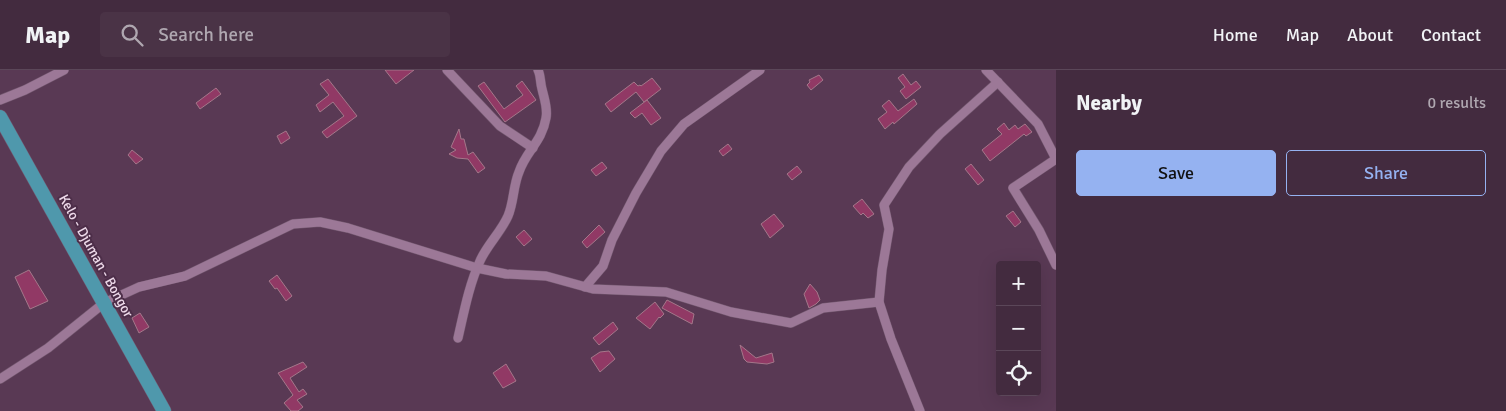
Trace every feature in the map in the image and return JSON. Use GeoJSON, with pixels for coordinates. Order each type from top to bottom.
{"type":"FeatureCollection","features":[{"type":"Feature","properties":{"kind":"highway","name":"Kelo - Djuman - Bongor"},"geometry":{"type":"LineString","coordinates":[[0,117],[164,411]]}},
{"type":"Feature","properties":{"kind":"street"},"geometry":{"type":"LineString","coordinates":[[0,100],[25,90],[64,70]]}},
{"type":"Feature","properties":{"kind":"street"},"geometry":{"type":"LineString","coordinates":[[447,70],[500,126],[533,148]]}},
{"type":"Feature","properties":{"kind":"street"},"geometry":{"type":"LineString","coordinates":[[458,338],[477,268],[487,248],[507,218],[512,206],[518,172],[522,163],[538,142],[547,116],[546,101],[538,70]]}},
{"type":"Feature","properties":{"kind":"street"},"geometry":{"type":"LineString","coordinates":[[585,287],[603,266],[612,240],[636,193],[662,151],[684,124],[760,70]]}},
{"type":"Feature","properties":{"kind":"street"},"geometry":{"type":"LineString","coordinates":[[986,70],[1038,124],[1056,159],[1013,188],[1039,230],[1056,264]]}},
{"type":"Feature","properties":{"kind":"street"},"geometry":{"type":"LineString","coordinates":[[920,411],[891,339],[879,302],[889,228],[884,205],[909,167],[921,154],[940,134],[998,82]]}},
{"type":"Feature","properties":{"kind":"street"},"geometry":{"type":"LineString","coordinates":[[0,379],[48,348],[104,303],[139,287],[185,276],[293,224],[320,222],[348,228],[477,268],[506,274],[546,276],[593,289],[666,292],[730,312],[791,323],[823,308],[879,302]]}},
{"type":"Feature","properties":{"kind":"building"},"geometry":{"type":"Polygon","coordinates":[[[385,70],[414,70],[396,84],[385,70]]]}},
{"type":"Feature","properties":{"kind":"building"},"geometry":{"type":"Polygon","coordinates":[[[903,74],[911,85],[916,81],[921,87],[906,99],[900,91],[905,87],[898,78],[903,74]]]}},
{"type":"Feature","properties":{"kind":"building"},"geometry":{"type":"Polygon","coordinates":[[[819,75],[823,80],[811,90],[807,85],[810,82],[809,80],[819,75]]]}},
{"type":"Feature","properties":{"kind":"building"},"geometry":{"type":"Polygon","coordinates":[[[652,78],[661,89],[644,102],[636,92],[611,112],[605,104],[634,82],[641,86],[652,78]]]}},
{"type":"Feature","properties":{"kind":"building"},"geometry":{"type":"Polygon","coordinates":[[[328,79],[357,116],[327,138],[322,132],[344,116],[333,102],[320,112],[316,105],[329,95],[320,84],[328,79]]]}},
{"type":"Feature","properties":{"kind":"building"},"geometry":{"type":"Polygon","coordinates":[[[522,81],[536,100],[505,122],[478,86],[484,82],[504,109],[523,95],[516,86],[522,81]]]}},
{"type":"Feature","properties":{"kind":"building"},"geometry":{"type":"Polygon","coordinates":[[[216,88],[221,94],[200,109],[196,103],[216,88]]]}},
{"type":"Feature","properties":{"kind":"building"},"geometry":{"type":"Polygon","coordinates":[[[914,99],[917,104],[894,124],[893,122],[885,129],[878,119],[887,112],[882,106],[889,100],[898,111],[914,99]]]}},
{"type":"Feature","properties":{"kind":"building"},"geometry":{"type":"Polygon","coordinates":[[[647,100],[661,118],[651,125],[642,113],[635,118],[630,113],[647,100]]]}},
{"type":"Feature","properties":{"kind":"building"},"geometry":{"type":"Polygon","coordinates":[[[1004,123],[1009,130],[1015,125],[1018,129],[1025,124],[1032,132],[1026,136],[1024,134],[990,161],[982,150],[1002,134],[997,129],[1004,123]]]}},
{"type":"Feature","properties":{"kind":"building"},"geometry":{"type":"Polygon","coordinates":[[[459,129],[468,155],[473,152],[485,168],[478,173],[468,159],[457,158],[449,154],[456,150],[451,147],[459,129]]]}},
{"type":"Feature","properties":{"kind":"building"},"geometry":{"type":"Polygon","coordinates":[[[286,131],[290,138],[281,144],[277,136],[286,131]]]}},
{"type":"Feature","properties":{"kind":"building"},"geometry":{"type":"Polygon","coordinates":[[[728,144],[732,149],[723,156],[719,151],[728,144]]]}},
{"type":"Feature","properties":{"kind":"building"},"geometry":{"type":"Polygon","coordinates":[[[132,150],[143,159],[136,164],[128,155],[132,150]]]}},
{"type":"Feature","properties":{"kind":"building"},"geometry":{"type":"Polygon","coordinates":[[[602,162],[607,168],[596,176],[591,170],[602,162]]]}},
{"type":"Feature","properties":{"kind":"building"},"geometry":{"type":"Polygon","coordinates":[[[971,164],[984,180],[978,185],[965,169],[971,164]]]}},
{"type":"Feature","properties":{"kind":"building"},"geometry":{"type":"Polygon","coordinates":[[[797,166],[802,172],[792,180],[787,174],[797,166]]]}},
{"type":"Feature","properties":{"kind":"building"},"geometry":{"type":"Polygon","coordinates":[[[862,199],[874,214],[868,218],[863,213],[861,215],[853,206],[862,199]]]}},
{"type":"Feature","properties":{"kind":"building"},"geometry":{"type":"Polygon","coordinates":[[[1013,211],[1021,222],[1015,227],[1006,216],[1013,211]]]}},
{"type":"Feature","properties":{"kind":"building"},"geometry":{"type":"Polygon","coordinates":[[[774,214],[784,226],[770,238],[761,224],[774,214]]]}},
{"type":"Feature","properties":{"kind":"building"},"geometry":{"type":"Polygon","coordinates":[[[599,225],[605,232],[587,248],[582,242],[599,225]]]}},
{"type":"Feature","properties":{"kind":"building"},"geometry":{"type":"Polygon","coordinates":[[[524,230],[532,239],[524,246],[516,237],[524,230]]]}},
{"type":"Feature","properties":{"kind":"building"},"geometry":{"type":"Polygon","coordinates":[[[29,270],[48,301],[30,309],[15,277],[29,270]]]}},
{"type":"Feature","properties":{"kind":"building"},"geometry":{"type":"Polygon","coordinates":[[[277,275],[292,296],[286,301],[277,288],[275,289],[269,281],[277,275]]]}},
{"type":"Feature","properties":{"kind":"building"},"geometry":{"type":"Polygon","coordinates":[[[810,284],[817,292],[820,300],[809,308],[804,294],[810,284]]]}},
{"type":"Feature","properties":{"kind":"building"},"geometry":{"type":"Polygon","coordinates":[[[667,300],[694,314],[692,324],[662,308],[667,300]]]}},
{"type":"Feature","properties":{"kind":"building"},"geometry":{"type":"Polygon","coordinates":[[[655,302],[664,314],[659,317],[650,329],[636,318],[655,302]]]}},
{"type":"Feature","properties":{"kind":"building"},"geometry":{"type":"Polygon","coordinates":[[[140,313],[149,327],[139,333],[132,318],[140,313]]]}},
{"type":"Feature","properties":{"kind":"building"},"geometry":{"type":"Polygon","coordinates":[[[613,322],[618,329],[599,345],[593,338],[613,322]]]}},
{"type":"Feature","properties":{"kind":"building"},"geometry":{"type":"Polygon","coordinates":[[[740,345],[756,358],[772,353],[774,362],[767,364],[747,362],[744,359],[740,345]]]}},
{"type":"Feature","properties":{"kind":"building"},"geometry":{"type":"Polygon","coordinates":[[[609,351],[615,359],[600,372],[591,358],[600,352],[609,351]]]}},
{"type":"Feature","properties":{"kind":"building"},"geometry":{"type":"Polygon","coordinates":[[[303,362],[307,367],[290,378],[299,392],[303,389],[307,394],[297,400],[303,407],[298,411],[291,411],[284,403],[293,395],[278,373],[303,362]]]}},
{"type":"Feature","properties":{"kind":"building"},"geometry":{"type":"Polygon","coordinates":[[[506,364],[516,381],[503,388],[493,373],[506,364]]]}}]}
